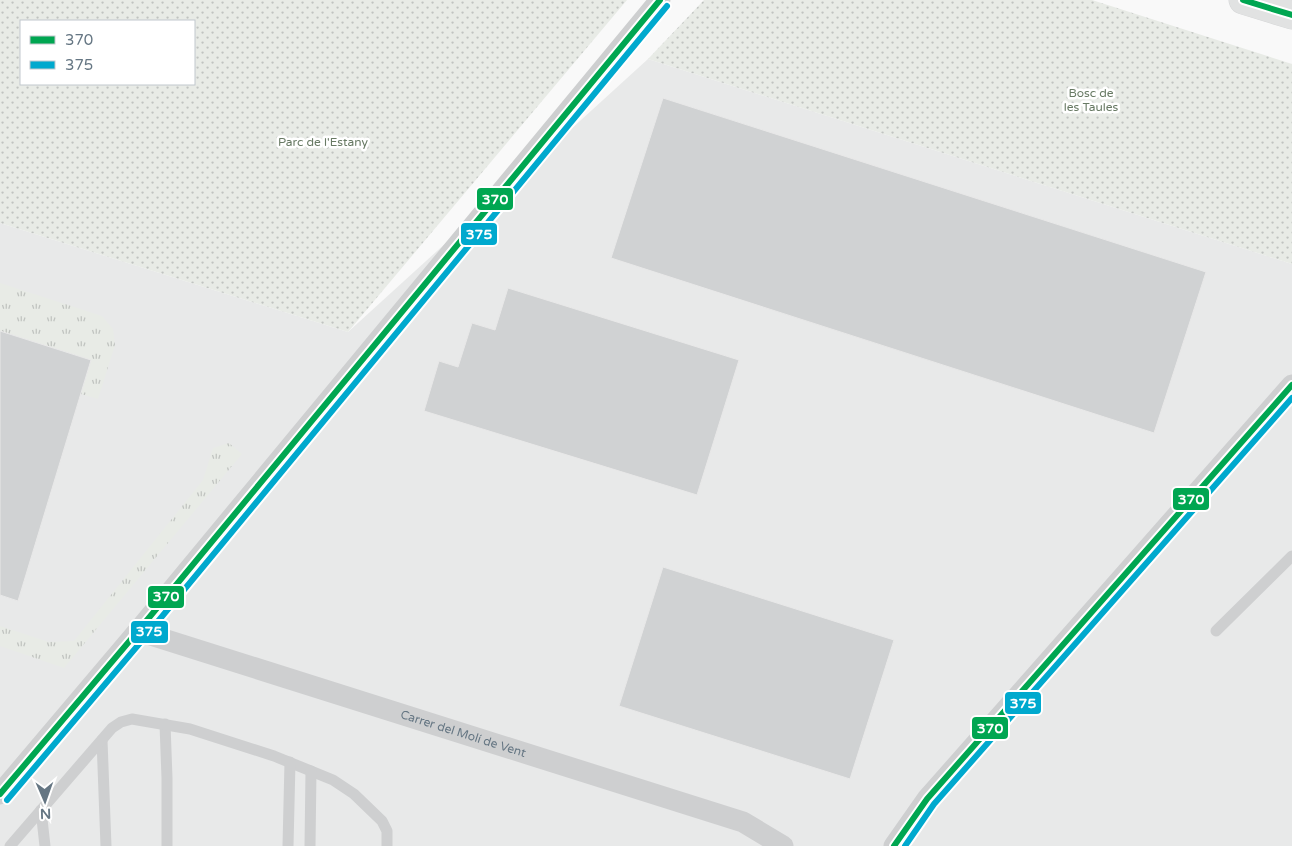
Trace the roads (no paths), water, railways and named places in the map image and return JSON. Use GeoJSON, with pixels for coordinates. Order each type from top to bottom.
{"type":"FeatureCollection","features":[{"type":"Feature","properties":{"kind":"street"},"geometry":{"type":"LineString","coordinates":[[0,794],[138,631],[660,0]]}},
{"type":"Feature","properties":{"kind":"street"},"geometry":{"type":"LineString","coordinates":[[1243,0],[1292,15]]}},
{"type":"Feature","properties":{"kind":"street"},"geometry":{"type":"LineString","coordinates":[[894,846],[927,799],[1292,385]]}},
{"type":"Feature","properties":{"kind":"street","name":"Carrer del Molí de Vent"},"geometry":{"type":"LineString","coordinates":[[138,631],[743,822],[783,846]]}},
{"type":"Feature","properties":{"kind":"lane"},"geometry":{"type":"LineString","coordinates":[[1216,631],[1292,556]]}},
{"type":"Feature","properties":{"kind":"lane"},"geometry":{"type":"LineString","coordinates":[[10,846],[112,728],[120,722],[132,719],[190,729],[274,756],[333,780],[354,794],[382,821],[387,831],[387,846]]}},
{"type":"Feature","properties":{"kind":"lane"},"geometry":{"type":"LineString","coordinates":[[165,724],[167,846]]}},
{"type":"Feature","properties":{"kind":"lane"},"geometry":{"type":"LineString","coordinates":[[102,740],[106,846]]}},
{"type":"Feature","properties":{"kind":"lane"},"geometry":{"type":"LineString","coordinates":[[288,846],[290,762]]}},
{"type":"Feature","properties":{"kind":"lane"},"geometry":{"type":"LineString","coordinates":[[310,846],[311,771]]}},
{"type":"Feature","properties":{"kind":"lane"},"geometry":{"type":"LineString","coordinates":[[41,810],[45,846]]}},
{"type":"Feature","properties":{"kind":"park label","name":"Bosc de les Taules"},"geometry":{"type":"Point","coordinates":[1091,100]}},
{"type":"Feature","properties":{"kind":"park label","name":"Parc de l'Estany"},"geometry":{"type":"Point","coordinates":[323,142]}}]}
